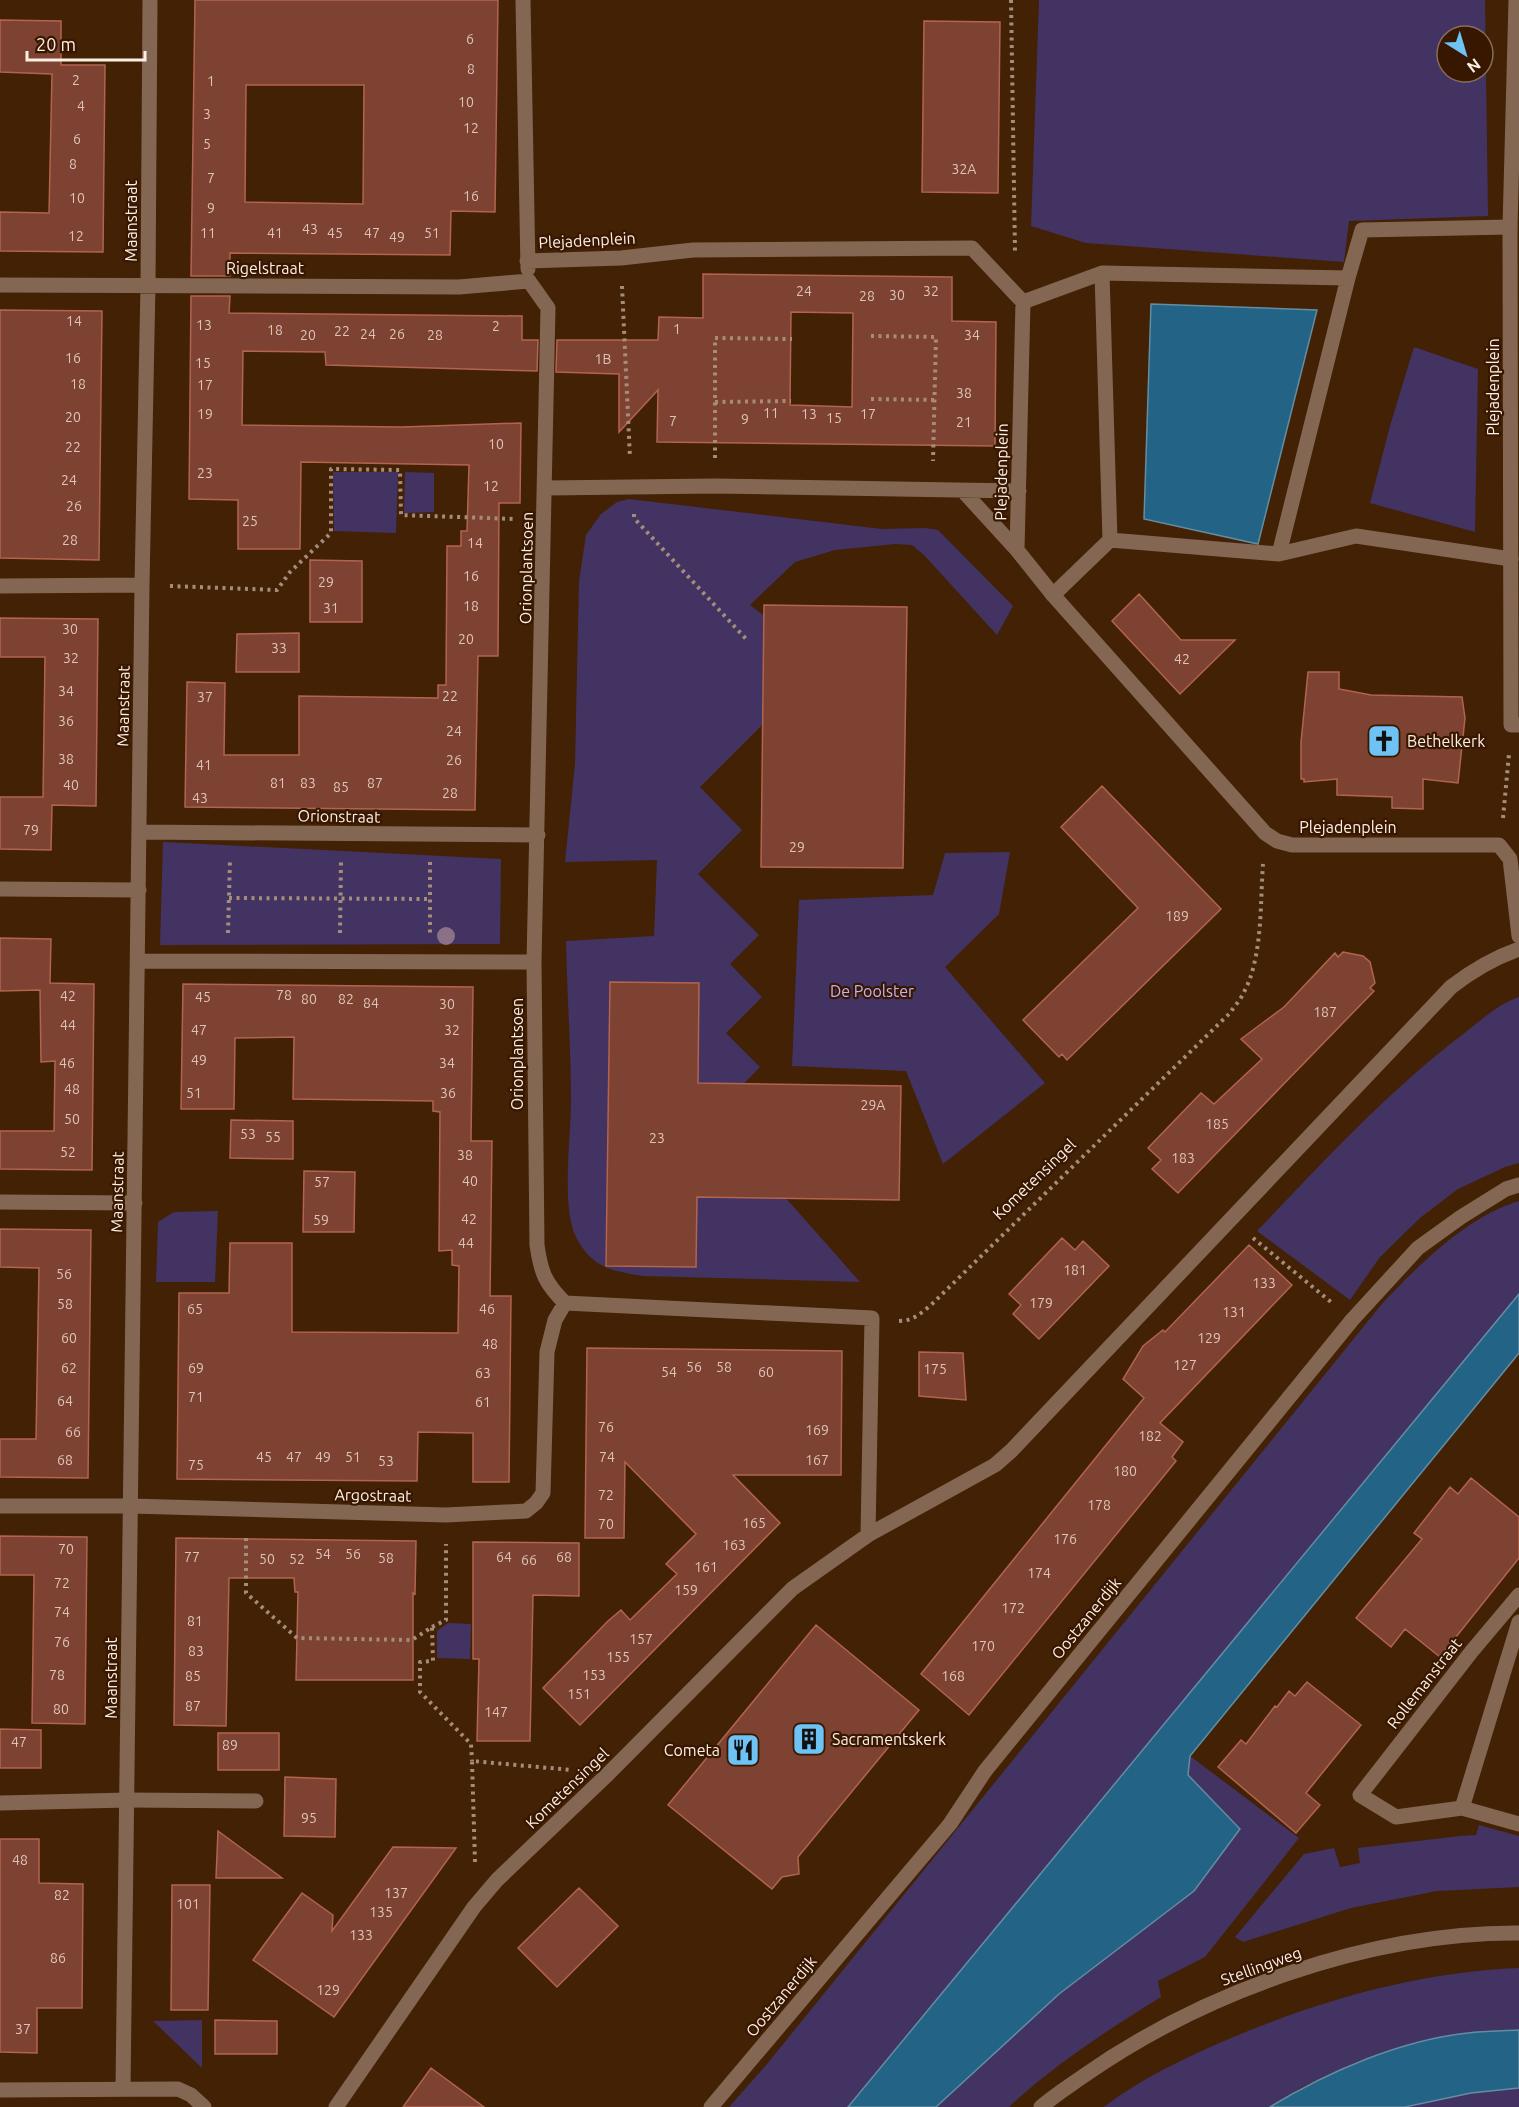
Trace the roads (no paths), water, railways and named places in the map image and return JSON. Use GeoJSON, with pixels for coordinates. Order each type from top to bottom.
{"type":"FeatureCollection","features":[{"type":"Feature","properties":{"kind":"street","name":"Maanstraat"},"geometry":{"type":"LineString","coordinates":[[123,2088],[150,0]]}},
{"type":"Feature","properties":{"kind":"street","name":"Plejadenplein"},"geometry":{"type":"LineString","coordinates":[[523,0],[529,280]]}},
{"type":"Feature","properties":{"kind":"street","name":"Plejadenplein"},"geometry":{"type":"LineString","coordinates":[[1515,725],[1511,559],[1510,227],[1516,0]]}},
{"type":"Feature","properties":{"kind":"street"},"geometry":{"type":"LineString","coordinates":[[1279,554],[1362,230],[1510,227]]}},
{"type":"Feature","properties":{"kind":"street","name":"Plejadenplein"},"geometry":{"type":"LineString","coordinates":[[527,261],[621,258],[693,249],[972,248],[1019,298],[1017,550],[1053,595],[1265,833],[1277,841],[1292,845],[1499,845],[1510,858],[1519,936]]}},
{"type":"Feature","properties":{"kind":"street"},"geometry":{"type":"LineString","coordinates":[[1019,298],[1102,273],[1348,278]]}},
{"type":"Feature","properties":{"kind":"street"},"geometry":{"type":"LineString","coordinates":[[1053,595],[1110,540],[1102,273]]}},
{"type":"Feature","properties":{"kind":"street","name":"Rigelstraat"},"geometry":{"type":"LineString","coordinates":[[0,285],[459,287],[529,280]]}},
{"type":"Feature","properties":{"kind":"street","name":"Orionplantsoen"},"geometry":{"type":"LineString","coordinates":[[529,280],[549,308],[534,962],[537,1245],[540,1269],[549,1288],[565,1303]]}},
{"type":"Feature","properties":{"kind":"street"},"geometry":{"type":"LineString","coordinates":[[546,488],[715,486],[1019,492]]}},
{"type":"Feature","properties":{"kind":"street"},"geometry":{"type":"LineString","coordinates":[[964,492],[1017,550]]}},
{"type":"Feature","properties":{"kind":"street"},"geometry":{"type":"LineString","coordinates":[[1110,540],[1279,554],[1356,536],[1511,559]]}},
{"type":"Feature","properties":{"kind":"street"},"geometry":{"type":"LineString","coordinates":[[0,586],[142,585]]}},
{"type":"Feature","properties":{"kind":"street","name":"Orionstraat"},"geometry":{"type":"LineString","coordinates":[[139,832],[430,836],[538,835]]}},
{"type":"Feature","properties":{"kind":"street"},"geometry":{"type":"LineString","coordinates":[[0,889],[139,890]]}},
{"type":"Feature","properties":{"kind":"street","name":"Kometensingel"},"geometry":{"type":"LineString","coordinates":[[336,2107],[474,1907],[497,1880],[609,1773],[793,1588],[868,1536],[995,1465],[1011,1451],[1451,987],[1495,957],[1519,949]]}},
{"type":"Feature","properties":{"kind":"street"},"geometry":{"type":"LineString","coordinates":[[138,961],[534,962]]}},
{"type":"Feature","properties":{"kind":"street","name":"Oostzanerdijk"},"geometry":{"type":"LineString","coordinates":[[711,2107],[950,1824],[985,1771],[1352,1320],[1418,1248],[1461,1217],[1506,1189],[1519,1185]]}},
{"type":"Feature","properties":{"kind":"street"},"geometry":{"type":"LineString","coordinates":[[0,1202],[135,1203]]}},
{"type":"Feature","properties":{"kind":"street"},"geometry":{"type":"LineString","coordinates":[[565,1303],[872,1318],[868,1536]]}},
{"type":"Feature","properties":{"kind":"street","name":"Argostraat"},"geometry":{"type":"LineString","coordinates":[[0,1506],[131,1506],[446,1515],[526,1511],[543,1493],[547,1352],[555,1320],[565,1303]]}},
{"type":"Feature","properties":{"kind":"street","name":"Rollemanstraat"},"geometry":{"type":"LineString","coordinates":[[1462,1808],[1396,1817],[1360,1795],[1472,1651],[1519,1595]]}},
{"type":"Feature","properties":{"kind":"street"},"geometry":{"type":"LineString","coordinates":[[1519,1622],[1462,1808],[1519,1824]]}},
{"type":"Feature","properties":{"kind":"street"},"geometry":{"type":"LineString","coordinates":[[0,1803],[128,1800],[256,1801]]}},
{"type":"Feature","properties":{"kind":"street","name":"Stellingweg"},"geometry":{"type":"LineString","coordinates":[[1041,2107],[1142,2038],[1211,2004],[1281,1977],[1345,1956],[1415,1941],[1519,1933]]}},
{"type":"Feature","properties":{"kind":"street"},"geometry":{"type":"LineString","coordinates":[[0,2090],[178,2089],[190,2095],[204,2107]]}},
{"type":"Feature","properties":{"kind":"water"},"geometry":{"type":"Polygon","coordinates":[[[1151,304],[1317,310],[1258,544],[1144,519],[1151,304]]]}},
{"type":"Feature","properties":{"kind":"water"},"geometry":{"type":"Polygon","coordinates":[[[1519,1294],[1519,1353],[1190,1756],[1188,1775],[1240,1829],[1194,1891],[1059,1994],[936,2107],[848,2107],[1519,1294]]]}},
{"type":"Feature","properties":{"kind":"water"},"geometry":{"type":"Polygon","coordinates":[[[1519,2030],[1519,2088],[1471,2093],[1405,2107],[1270,2107],[1340,2070],[1391,2050],[1474,2032],[1519,2030]]]}},
{"type":"Feature","properties":{"kind":"place","name":"Bethelkerk"},"geometry":{"type":"Point","coordinates":[1384,741]}},
{"type":"Feature","properties":{"kind":"place","name":"Sacramentskerk"},"geometry":{"type":"Point","coordinates":[809,1739]}},
{"type":"Feature","properties":{"kind":"place","name":"Cometa"},"geometry":{"type":"Point","coordinates":[743,1750]}},
{"type":"Feature","properties":{"kind":"park label","name":"De Poolster"},"geometry":{"type":"Point","coordinates":[872,991]}}]}
